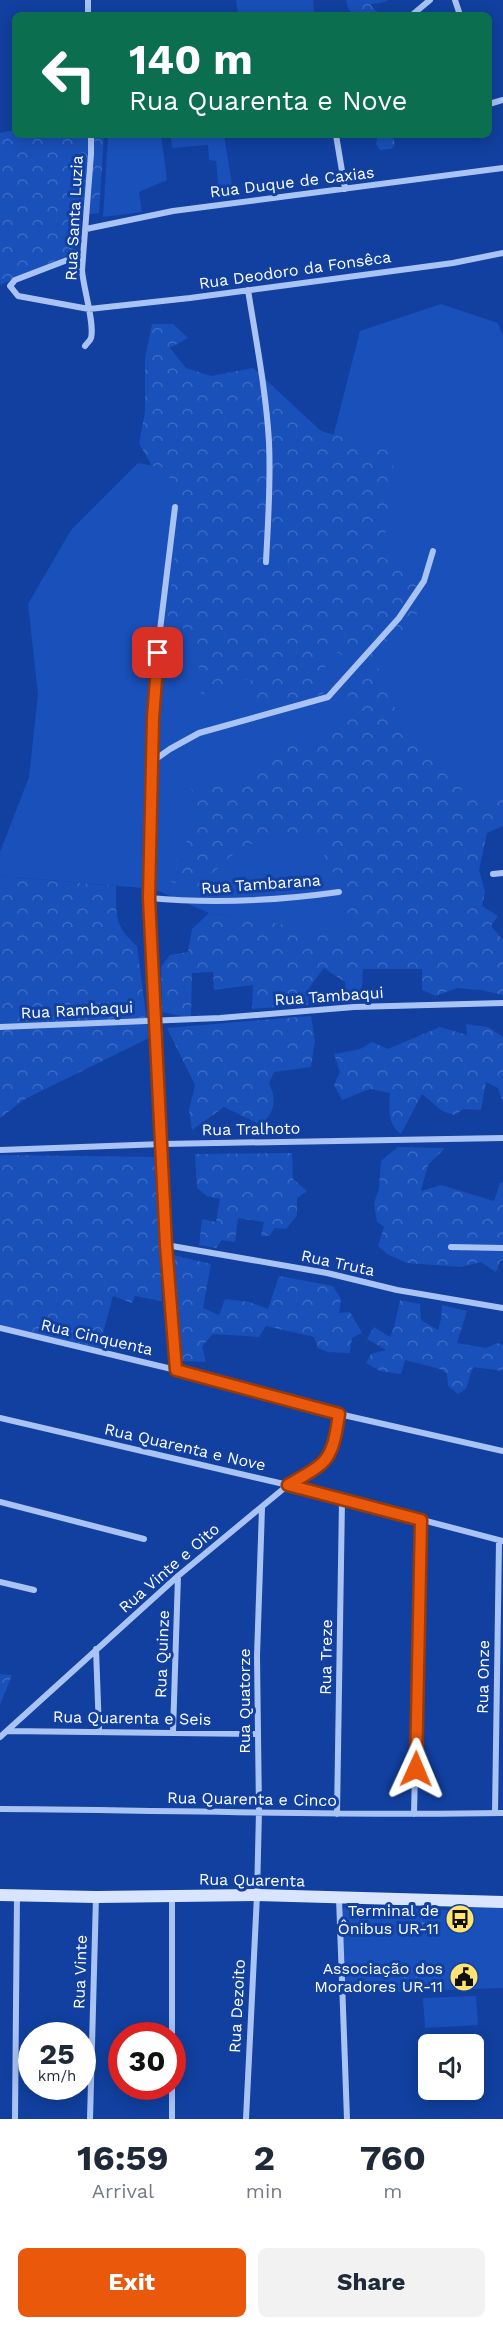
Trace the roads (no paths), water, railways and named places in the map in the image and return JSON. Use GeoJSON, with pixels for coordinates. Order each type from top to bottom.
{"type":"FeatureCollection","features":[{"type":"Feature","properties":{"kind":"street"},"geometry":{"type":"LineString","coordinates":[[415,12],[430,0]]}},
{"type":"Feature","properties":{"kind":"street","name":"Rua Santa Luzia"},"geometry":{"type":"LineString","coordinates":[[85,346],[91,338],[89,309],[83,288],[91,138]]}},
{"type":"Feature","properties":{"kind":"street"},"geometry":{"type":"LineString","coordinates":[[336,138],[345,189]]}},
{"type":"Feature","properties":{"kind":"street","name":"Rua Duque de Caxias"},"geometry":{"type":"LineString","coordinates":[[86,229],[173,211],[503,168]]}},
{"type":"Feature","properties":{"kind":"street","name":"Rua Deodoro da Fonsêca"},"geometry":{"type":"LineString","coordinates":[[83,254],[15,280],[10,286],[18,296],[89,309],[453,263],[503,253]]}},
{"type":"Feature","properties":{"kind":"street"},"geometry":{"type":"LineString","coordinates":[[248,290],[262,377],[269,440],[266,562]]}},
{"type":"Feature","properties":{"kind":"street"},"geometry":{"type":"LineString","coordinates":[[175,507],[153,718],[149,898],[163,1144],[166,1245],[176,1370]]}},
{"type":"Feature","properties":{"kind":"street"},"geometry":{"type":"LineString","coordinates":[[153,761],[198,733],[328,697],[399,618],[424,581],[433,551]]}},
{"type":"Feature","properties":{"kind":"street"},"geometry":{"type":"LineString","coordinates":[[493,873],[503,873]]}},
{"type":"Feature","properties":{"kind":"street","name":"Rua Tambarana"},"geometry":{"type":"LineString","coordinates":[[149,898],[195,902],[246,902],[339,892]]}},
{"type":"Feature","properties":{"kind":"street","name":"Rua Tambaqui"},"geometry":{"type":"LineString","coordinates":[[156,1019],[220,1018],[354,1007],[503,1003]]}},
{"type":"Feature","properties":{"kind":"street","name":"Rua Rambaqui"},"geometry":{"type":"LineString","coordinates":[[0,1027],[156,1019]]}},
{"type":"Feature","properties":{"kind":"street","name":"Rua Tralhoto"},"geometry":{"type":"LineString","coordinates":[[0,1150],[163,1144],[503,1138]]}},
{"type":"Feature","properties":{"kind":"street","name":"Rua Truta"},"geometry":{"type":"LineString","coordinates":[[166,1245],[327,1273],[397,1290],[503,1308]]}},
{"type":"Feature","properties":{"kind":"street"},"geometry":{"type":"LineString","coordinates":[[451,1247],[503,1248]]}},
{"type":"Feature","properties":{"kind":"street","name":"Rua Cinquenta"},"geometry":{"type":"LineString","coordinates":[[0,1328],[176,1370],[339,1414],[503,1451]]}},
{"type":"Feature","properties":{"kind":"street","name":"Rua Vinte e Oito"},"geometry":{"type":"LineString","coordinates":[[0,1737],[178,1576],[288,1485],[316,1468],[330,1454],[339,1414]]}},
{"type":"Feature","properties":{"kind":"street","name":"Rua Quarenta e Nove"},"geometry":{"type":"LineString","coordinates":[[0,1418],[288,1485],[501,1541]]}},
{"type":"Feature","properties":{"kind":"street","name":"Rua Treze"},"geometry":{"type":"LineString","coordinates":[[338,1814],[342,1500]]}},
{"type":"Feature","properties":{"kind":"street"},"geometry":{"type":"LineString","coordinates":[[0,1502],[144,1539]]}},
{"type":"Feature","properties":{"kind":"street","name":"Rua Quatorze"},"geometry":{"type":"LineString","coordinates":[[257,1895],[259,1811],[257,1656],[262,1508]]}},
{"type":"Feature","properties":{"kind":"street"},"geometry":{"type":"LineString","coordinates":[[414,1814],[421,1520]]}},
{"type":"Feature","properties":{"kind":"street","name":"Rua Onze"},"geometry":{"type":"LineString","coordinates":[[495,1813],[501,1541]]}},
{"type":"Feature","properties":{"kind":"street","name":"Rua Quinze"},"geometry":{"type":"LineString","coordinates":[[173,1732],[178,1576]]}},
{"type":"Feature","properties":{"kind":"street"},"geometry":{"type":"LineString","coordinates":[[0,1582],[34,1590]]}},
{"type":"Feature","properties":{"kind":"street"},"geometry":{"type":"LineString","coordinates":[[96,1649],[99,1731]]}},
{"type":"Feature","properties":{"kind":"street","name":"Rua Quarenta e Seis"},"geometry":{"type":"LineString","coordinates":[[6,1731],[257,1734]]}},
{"type":"Feature","properties":{"kind":"street","name":"Rua Quarenta e Cinco"},"geometry":{"type":"LineString","coordinates":[[0,1809],[259,1811],[338,1814],[503,1813]]}},
{"type":"Feature","properties":{"kind":"street","name":"Rua Quarenta"},"geometry":{"type":"LineString","coordinates":[[0,1894],[96,1897],[257,1895],[503,1902]]}},
{"type":"Feature","properties":{"kind":"street"},"geometry":{"type":"LineString","coordinates":[[15,2119],[17,1895]]}},
{"type":"Feature","properties":{"kind":"street","name":"Rua Dezoito"},"geometry":{"type":"LineString","coordinates":[[246,2119],[257,1895]]}},
{"type":"Feature","properties":{"kind":"street"},"geometry":{"type":"LineString","coordinates":[[172,1896],[172,2022]]}},
{"type":"Feature","properties":{"kind":"street","name":"Rua Vinte"},"geometry":{"type":"LineString","coordinates":[[90,2119],[96,1897]]}},
{"type":"Feature","properties":{"kind":"street"},"geometry":{"type":"LineString","coordinates":[[339,1898],[347,2119]]}},
{"type":"Feature","properties":{"kind":"street"},"geometry":{"type":"LineString","coordinates":[[172,2100],[172,2119]]}},
{"type":"Feature","properties":{"kind":"place","name":"Terminal de Ônibus UR-11"},"geometry":{"type":"Point","coordinates":[460,1919]}},
{"type":"Feature","properties":{"kind":"place","name":"Associação dos Moradores UR-11"},"geometry":{"type":"Point","coordinates":[464,1977]}}]}
